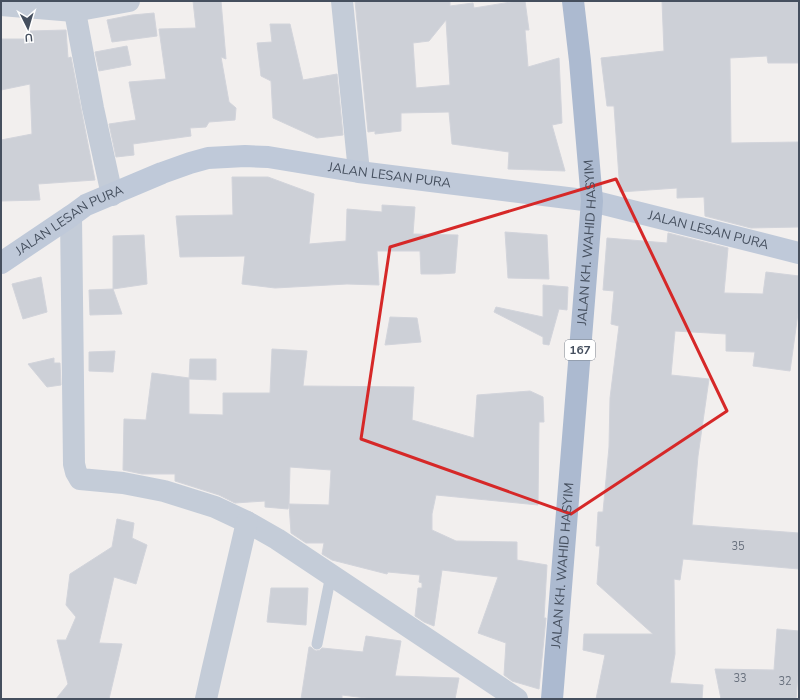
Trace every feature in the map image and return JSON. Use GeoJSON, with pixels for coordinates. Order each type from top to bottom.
{"type":"FeatureCollection","features":[{"type":"Feature","properties":{"kind":"main road","name":"JALAN KH. WAHID HASYIM"},"geometry":{"type":"LineString","coordinates":[[552,699],[592,201],[573,1]]}},
{"type":"Feature","properties":{"kind":"street"},"geometry":{"type":"LineString","coordinates":[[1,5],[74,6],[129,1]]}},
{"type":"Feature","properties":{"kind":"street"},"geometry":{"type":"LineString","coordinates":[[342,1],[359,172]]}},
{"type":"Feature","properties":{"kind":"street"},"geometry":{"type":"LineString","coordinates":[[74,6],[93,108],[112,195]]}},
{"type":"Feature","properties":{"kind":"street","name":"JALAN LESAN PURA"},"geometry":{"type":"LineString","coordinates":[[1,263],[86,205],[162,173],[190,163],[208,158],[245,156],[268,158],[359,172],[592,201],[799,253]]}},
{"type":"Feature","properties":{"kind":"street"},"geometry":{"type":"LineString","coordinates":[[71,216],[74,464],[80,479],[123,483],[164,491],[215,507],[247,522],[278,539],[517,699]]}},
{"type":"Feature","properties":{"kind":"street"},"geometry":{"type":"LineString","coordinates":[[206,699],[247,522]]}},
{"type":"Feature","properties":{"kind":"lane"},"geometry":{"type":"LineString","coordinates":[[317,644],[331,575]]}},
{"type":"Feature","properties":{"kind":"highlighted area"},"geometry":{"type":"Polygon","coordinates":[[[616,179],[727,411],[571,514],[361,439],[390,247],[616,179]]]}},
{"type":"Feature","properties":{"kind":"building"},"geometry":{"type":"Polygon","coordinates":[[[193,1],[221,1],[226,59],[221,57],[229,102],[236,108],[235,120],[209,122],[206,127],[190,128],[191,136],[133,144],[134,155],[116,157],[109,124],[136,120],[129,82],[166,79],[159,29],[196,28],[193,1]]]}},
{"type":"Feature","properties":{"kind":"building"},"geometry":{"type":"Polygon","coordinates":[[[355,1],[450,1],[450,6],[473,3],[474,8],[525,1],[529,30],[525,30],[528,67],[559,58],[562,123],[552,125],[565,171],[508,169],[509,152],[452,144],[449,112],[401,113],[401,131],[375,134],[375,131],[368,132],[355,1]],[[446,20],[429,41],[413,43],[416,88],[450,85],[446,20]]]}},
{"type":"Feature","properties":{"kind":"building"},"geometry":{"type":"Polygon","coordinates":[[[662,1],[799,1],[799,63],[768,63],[767,56],[730,58],[731,143],[799,142],[799,227],[751,228],[705,216],[704,197],[677,198],[677,188],[620,192],[614,106],[607,106],[601,58],[664,51],[662,1]]]}},
{"type":"Feature","properties":{"kind":"building"},"geometry":{"type":"Polygon","coordinates":[[[154,13],[157,36],[112,42],[107,20],[132,15],[154,13]]]}},
{"type":"Feature","properties":{"kind":"building"},"geometry":{"type":"Polygon","coordinates":[[[270,24],[290,24],[303,80],[337,74],[343,135],[317,138],[273,118],[271,81],[261,76],[257,43],[272,42],[270,24]]]}},
{"type":"Feature","properties":{"kind":"building"},"geometry":{"type":"Polygon","coordinates":[[[66,30],[68,58],[71,57],[95,180],[38,184],[40,200],[1,201],[1,140],[32,134],[30,84],[1,90],[1,39],[30,39],[30,31],[66,30]]]}},
{"type":"Feature","properties":{"kind":"building"},"geometry":{"type":"Polygon","coordinates":[[[127,46],[131,65],[99,71],[95,52],[127,46]]]}},
{"type":"Feature","properties":{"kind":"building"},"geometry":{"type":"Polygon","coordinates":[[[232,177],[268,177],[314,194],[309,244],[346,241],[347,209],[382,212],[382,205],[415,207],[413,234],[458,235],[455,273],[421,274],[420,251],[377,251],[379,285],[347,284],[275,288],[242,284],[245,256],[180,257],[176,216],[233,215],[232,177]]]}},
{"type":"Feature","properties":{"kind":"building"},"geometry":{"type":"Polygon","coordinates":[[[505,232],[547,235],[549,279],[508,278],[505,232]]]}},
{"type":"Feature","properties":{"kind":"building"},"geometry":{"type":"Polygon","coordinates":[[[668,233],[728,248],[724,293],[763,294],[766,272],[799,276],[799,306],[790,371],[753,366],[755,352],[726,351],[726,334],[675,331],[671,375],[709,379],[698,456],[692,525],[799,533],[799,569],[683,559],[680,580],[674,579],[675,654],[670,683],[703,685],[702,699],[596,699],[605,655],[583,650],[584,634],[653,634],[597,584],[600,546],[596,546],[598,512],[603,512],[609,447],[610,398],[619,326],[611,324],[614,291],[603,290],[607,238],[667,243],[668,233]]]}},
{"type":"Feature","properties":{"kind":"building"},"geometry":{"type":"Polygon","coordinates":[[[144,235],[147,284],[113,289],[113,236],[144,235]]]}},
{"type":"Feature","properties":{"kind":"building"},"geometry":{"type":"Polygon","coordinates":[[[41,277],[47,312],[23,319],[12,284],[41,277]]]}},
{"type":"Feature","properties":{"kind":"building"},"geometry":{"type":"Polygon","coordinates":[[[543,285],[568,287],[567,310],[559,309],[549,345],[543,344],[543,337],[494,312],[496,307],[543,317],[543,285]]]}},
{"type":"Feature","properties":{"kind":"building"},"geometry":{"type":"Polygon","coordinates":[[[113,289],[122,314],[90,315],[89,290],[113,289]]]}},
{"type":"Feature","properties":{"kind":"building"},"geometry":{"type":"Polygon","coordinates":[[[390,317],[417,318],[421,342],[385,345],[390,317]]]}},
{"type":"Feature","properties":{"kind":"building"},"geometry":{"type":"Polygon","coordinates":[[[272,349],[307,351],[303,386],[414,387],[412,420],[474,438],[477,395],[530,391],[543,397],[544,422],[539,422],[538,505],[436,495],[432,514],[432,530],[456,541],[517,542],[517,560],[547,565],[544,618],[546,618],[539,689],[512,681],[504,675],[506,643],[478,633],[498,577],[442,570],[434,626],[415,616],[418,588],[422,588],[422,583],[419,582],[420,575],[388,572],[387,574],[332,560],[322,554],[324,543],[306,543],[291,533],[289,504],[288,509],[265,507],[265,501],[235,503],[219,495],[175,481],[175,474],[142,474],[123,470],[124,419],[146,420],[152,373],[189,378],[189,414],[223,415],[223,393],[270,393],[272,349]],[[290,467],[289,504],[329,505],[331,470],[290,467]]]}},
{"type":"Feature","properties":{"kind":"building"},"geometry":{"type":"Polygon","coordinates":[[[115,351],[113,372],[89,371],[89,352],[115,351]]]}},
{"type":"Feature","properties":{"kind":"building"},"geometry":{"type":"Polygon","coordinates":[[[54,358],[54,363],[60,363],[61,385],[47,387],[28,364],[54,358]]]}},
{"type":"Feature","properties":{"kind":"building"},"geometry":{"type":"Polygon","coordinates":[[[190,359],[216,359],[216,380],[189,379],[190,359]]]}},
{"type":"Feature","properties":{"kind":"building"},"geometry":{"type":"Polygon","coordinates":[[[117,519],[134,523],[132,538],[147,545],[136,584],[114,577],[99,643],[122,644],[109,699],[56,699],[68,684],[57,640],[66,640],[76,617],[66,605],[70,574],[112,547],[117,519]]]}},
{"type":"Feature","properties":{"kind":"building"},"geometry":{"type":"Polygon","coordinates":[[[271,588],[308,588],[306,625],[267,622],[271,588]]]}},
{"type":"Feature","properties":{"kind":"building"},"geometry":{"type":"Polygon","coordinates":[[[777,629],[799,631],[799,663],[796,699],[721,699],[715,669],[774,670],[777,629]]]}},
{"type":"Feature","properties":{"kind":"building"},"geometry":{"type":"Polygon","coordinates":[[[366,636],[401,641],[395,676],[459,678],[455,699],[374,699],[342,695],[342,699],[301,699],[309,647],[316,651],[322,648],[363,652],[366,636]]]}}]}
